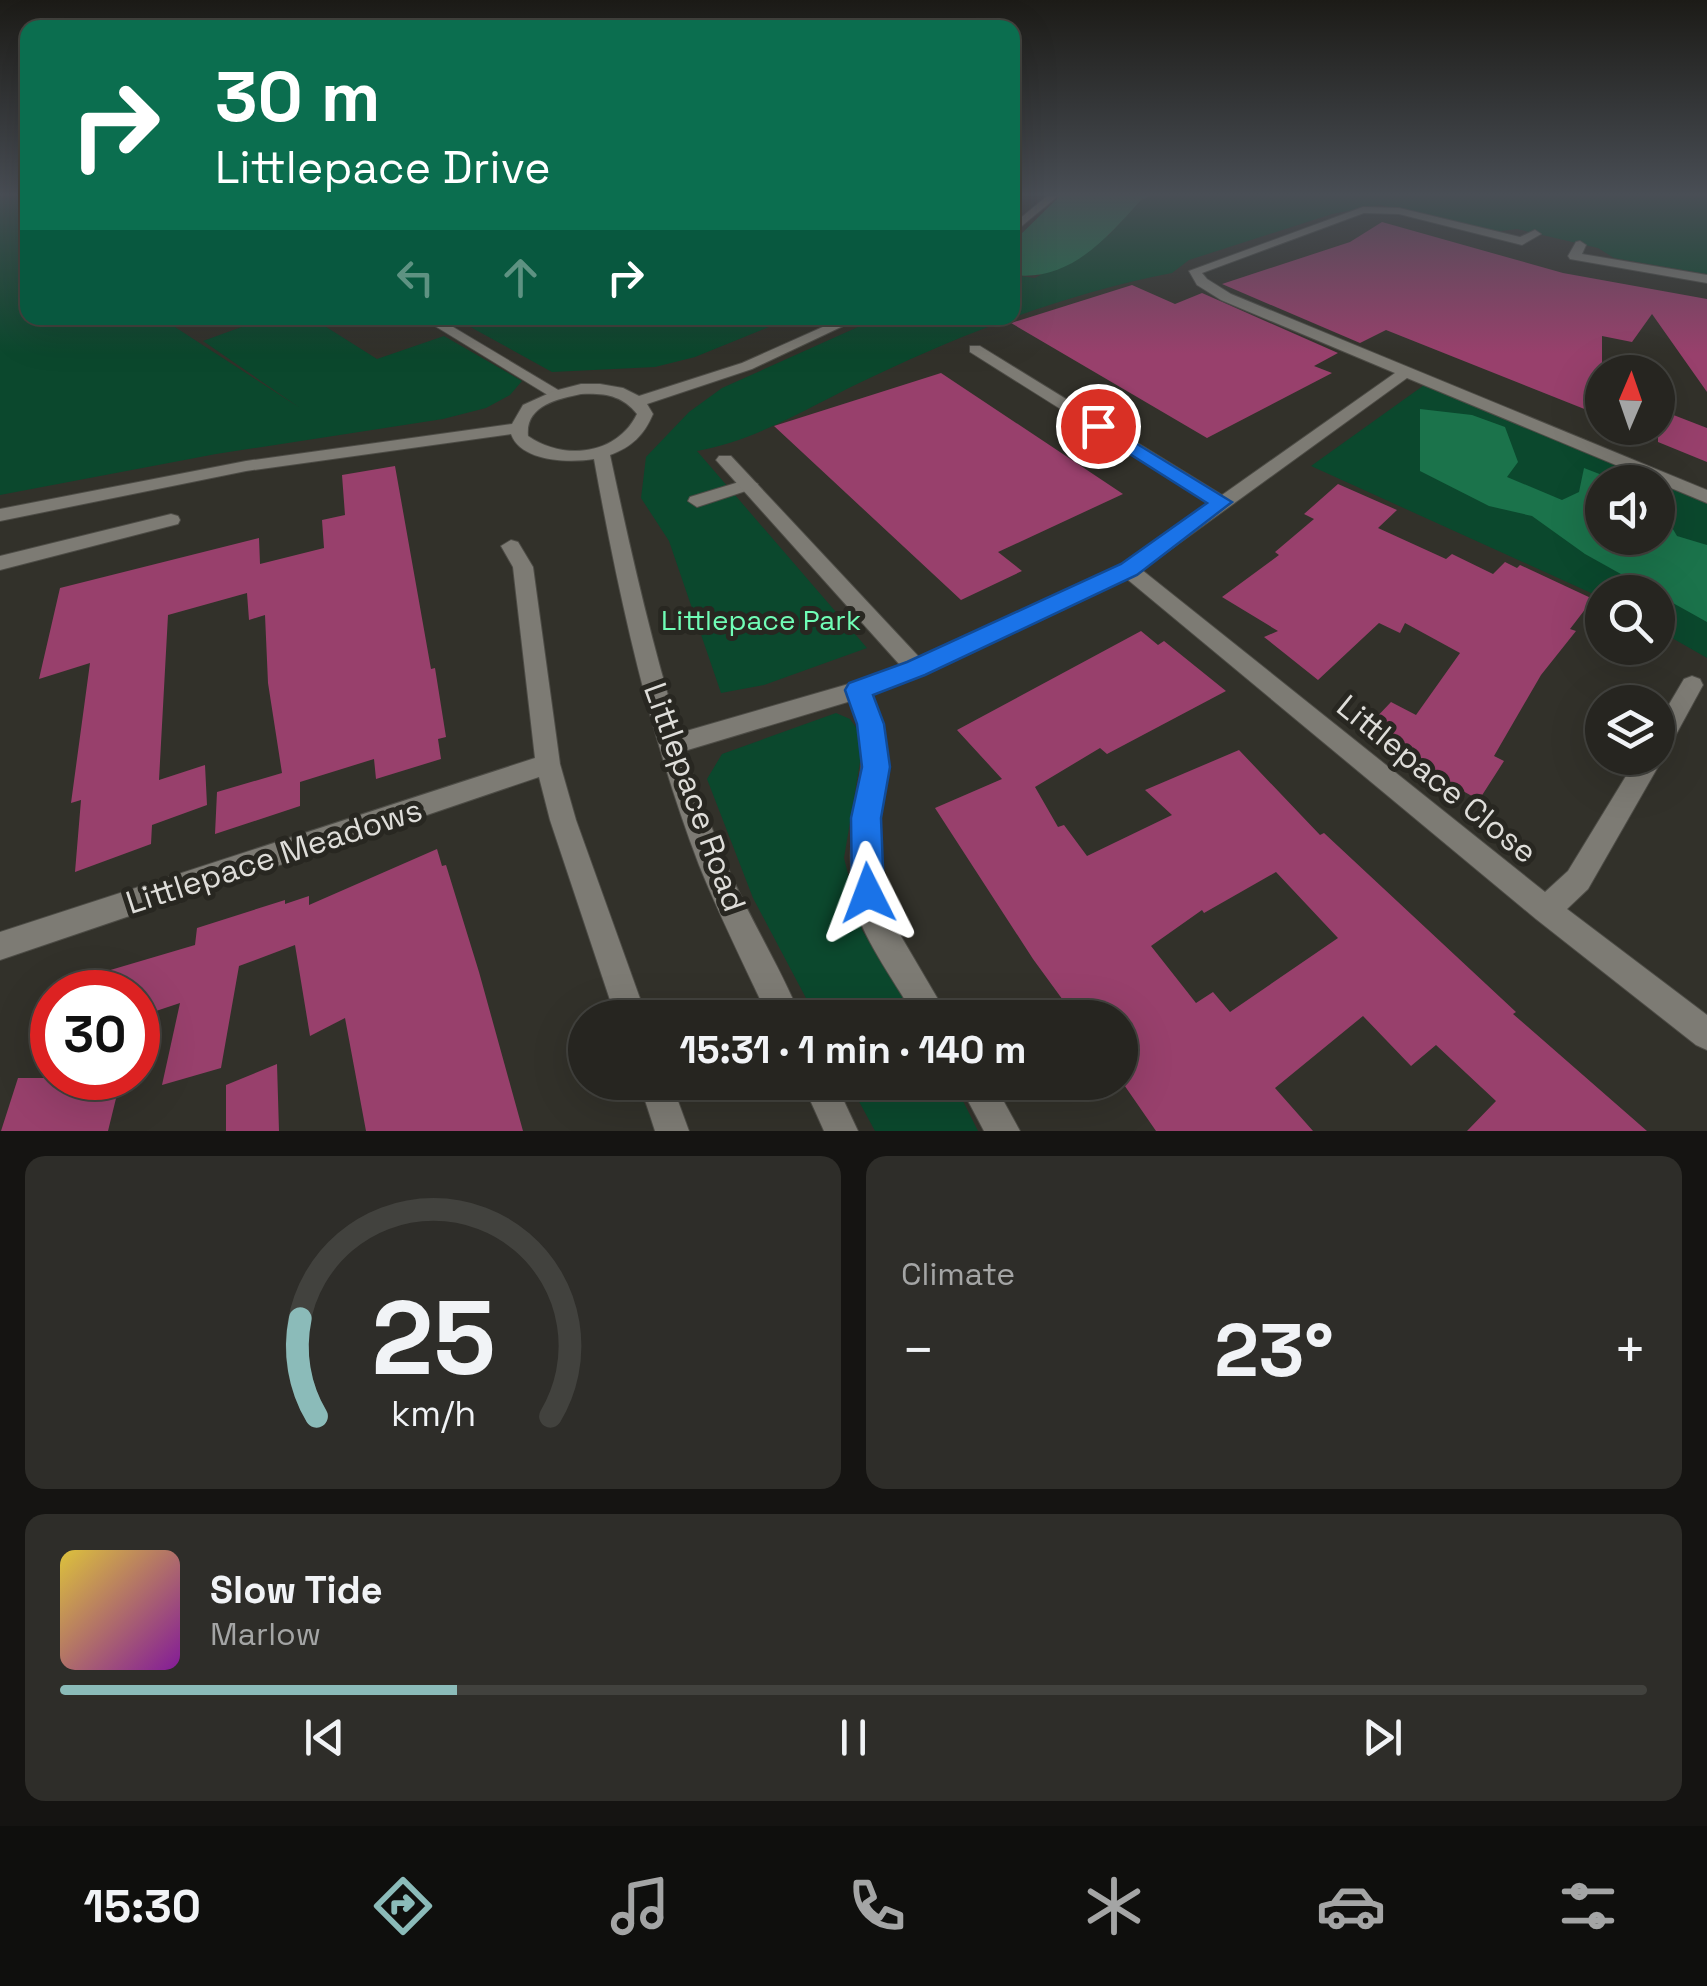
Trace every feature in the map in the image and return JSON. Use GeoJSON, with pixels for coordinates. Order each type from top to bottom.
{"type":"FeatureCollection","features":[{"type":"Feature","properties":{"kind":"street"},"geometry":{"type":"LineString","coordinates":[[1257,249],[1195,271],[1202,282],[1226,297],[1707,497]]}},
{"type":"Feature","properties":{"kind":"street"},"geometry":{"type":"LineString","coordinates":[[1578,249],[1574,256],[1707,279]]}},
{"type":"Feature","properties":{"kind":"street"},"geometry":{"type":"LineString","coordinates":[[442,325],[557,394]]}},
{"type":"Feature","properties":{"kind":"street"},"geometry":{"type":"LineString","coordinates":[[638,402],[747,366],[838,325]]}},
{"type":"Feature","properties":{"kind":"street"},"geometry":{"type":"LineString","coordinates":[[975,349],[1221,502]]}},
{"type":"Feature","properties":{"kind":"street"},"geometry":{"type":"LineString","coordinates":[[671,745],[858,690],[916,668],[1129,570],[1404,373]]}},
{"type":"Feature","properties":{"kind":"street"},"geometry":{"type":"LineString","coordinates":[[0,515],[246,466],[517,428],[530,408],[557,394],[600,388],[618,391],[638,402],[644,414],[642,424],[620,444],[581,455],[542,453],[520,438],[517,428]]}},
{"type":"Feature","properties":{"kind":"street","name":"Littlepace Road"},"geometry":{"type":"LineString","coordinates":[[601,451],[629,600],[671,745],[713,866],[777,1000]]}},
{"type":"Feature","properties":{"kind":"street"},"geometry":{"type":"LineString","coordinates":[[725,460],[916,668]]}},
{"type":"Feature","properties":{"kind":"street"},"geometry":{"type":"LineString","coordinates":[[698,501],[749,484]]}},
{"type":"Feature","properties":{"kind":"street"},"geometry":{"type":"LineString","coordinates":[[1,569],[172,520]]}},
{"type":"Feature","properties":{"kind":"street"},"geometry":{"type":"LineString","coordinates":[[511,546],[523,567],[548,764],[626,1000]]}},
{"type":"Feature","properties":{"kind":"street","name":"Littlepace Close"},"geometry":{"type":"LineString","coordinates":[[1129,570],[1546,910],[1707,1034]]}},
{"type":"Feature","properties":{"kind":"street"},"geometry":{"type":"LineString","coordinates":[[1675,715],[1692,686]]}},
{"type":"Feature","properties":{"kind":"street"},"geometry":{"type":"LineString","coordinates":[[858,690],[871,724],[876,767],[866,818],[865,873],[871,913],[923,1000]]}},
{"type":"Feature","properties":{"kind":"street","name":"Littlepace Meadows"},"geometry":{"type":"LineString","coordinates":[[0,946],[548,764]]}},
{"type":"Feature","properties":{"kind":"street"},"geometry":{"type":"LineString","coordinates":[[1546,910],[1578,880],[1640,775]]}},
{"type":"Feature","properties":{"kind":"street"},"geometry":{"type":"LineString","coordinates":[[661,1100],[672,1131]]}},
{"type":"Feature","properties":{"kind":"street"},"geometry":{"type":"LineString","coordinates":[[826,1100],[841,1131]]}},
{"type":"Feature","properties":{"kind":"street"},"geometry":{"type":"LineString","coordinates":[[985,1100],[1003,1131]]}},
{"type":"Feature","properties":{"kind":"green space"},"geometry":{"type":"Polygon","coordinates":[[[0,249],[20,249],[20,325],[172,325],[300,408],[203,341],[247,325],[323,325],[377,359],[444,336],[522,381],[510,395],[486,408],[443,419],[216,454],[0,495],[0,249]]]}},
{"type":"Feature","properties":{"kind":"green space"},"geometry":{"type":"Polygon","coordinates":[[[1020,249],[1093,249],[1069,265],[1020,275],[1020,249]]]}},
{"type":"Feature","properties":{"kind":"green space","name":"Littlepace Park"},"geometry":{"type":"Polygon","coordinates":[[[1085,249],[1224,249],[1189,260],[1172,273],[1095,291],[1020,315],[1020,276],[1035,278],[1085,249]]]}},
{"type":"Feature","properties":{"kind":"green space","name":"Littlepace Park"},"geometry":{"type":"Polygon","coordinates":[[[1599,249],[1707,249],[1707,274],[1614,258],[1599,249]]]}},
{"type":"Feature","properties":{"kind":"green space"},"geometry":{"type":"Polygon","coordinates":[[[467,325],[774,325],[695,357],[655,367],[552,372],[467,325]]]}},
{"type":"Feature","properties":{"kind":"green space","name":"Littlepace Park"},"geometry":{"type":"Polygon","coordinates":[[[862,325],[994,325],[874,376],[766,429],[697,451],[867,648],[764,685],[721,693],[669,541],[641,498],[646,457],[689,412],[722,388],[862,325]]]}},
{"type":"Feature","properties":{"kind":"green space"},"geometry":{"type":"Polygon","coordinates":[[[1427,383],[1620,465],[1585,465],[1585,555],[1675,555],[1675,488],[1707,502],[1707,658],[1675,640],[1675,575],[1585,575],[1585,590],[1311,466],[1427,383]]]}},
{"type":"Feature","properties":{"kind":"green space"},"geometry":{"type":"Polygon","coordinates":[[[1420,409],[1472,415],[1505,427],[1518,462],[1507,477],[1562,500],[1579,492],[1585,468],[1585,554],[1532,516],[1489,506],[1420,471],[1420,409]]]}},
{"type":"Feature","properties":{"kind":"green space"},"geometry":{"type":"Polygon","coordinates":[[[1675,533],[1707,545],[1707,622],[1675,604],[1675,575],[1623,575],[1587,555],[1675,555],[1675,533]]]}},
{"type":"Feature","properties":{"kind":"green space"},"geometry":{"type":"Polygon","coordinates":[[[836,713],[850,719],[864,738],[844,858],[862,930],[905,1000],[807,1000],[753,898],[707,779],[722,754],[836,713]]]}},
{"type":"Feature","properties":{"kind":"green space"},"geometry":{"type":"Polygon","coordinates":[[[858,1100],[962,1100],[978,1131],[875,1131],[858,1100]]]}},
{"type":"Feature","properties":{"kind":"building"},"geometry":{"type":"Polygon","coordinates":[[[1329,249],[1477,249],[1563,273],[1707,299],[1707,392],[1652,314],[1632,342],[1602,336],[1602,355],[1585,355],[1585,409],[1386,330],[1360,343],[1222,284],[1329,249]]]}},
{"type":"Feature","properties":{"kind":"building"},"geometry":{"type":"Polygon","coordinates":[[[1132,285],[1175,304],[1202,293],[1338,353],[1314,366],[1332,373],[1207,438],[1014,325],[1020,325],[1020,320],[1132,285]]]}},
{"type":"Feature","properties":{"kind":"building"},"geometry":{"type":"Polygon","coordinates":[[[941,373],[1123,494],[998,552],[1022,571],[961,600],[774,426],[941,373]]]}},
{"type":"Feature","properties":{"kind":"building"},"geometry":{"type":"Polygon","coordinates":[[[1675,416],[1707,428],[1707,462],[1665,445],[1675,445],[1675,416]]]}},
{"type":"Feature","properties":{"kind":"building"},"geometry":{"type":"Polygon","coordinates":[[[395,466],[446,737],[438,739],[441,759],[376,779],[374,759],[300,782],[300,806],[215,834],[217,792],[282,773],[268,683],[265,615],[249,620],[247,593],[168,615],[159,780],[205,765],[207,805],[152,825],[151,844],[75,872],[81,800],[71,803],[90,663],[39,679],[60,588],[259,538],[260,564],[324,548],[322,520],[345,515],[342,475],[395,466]]]}},
{"type":"Feature","properties":{"kind":"building"},"geometry":{"type":"Polygon","coordinates":[[[1338,484],[1397,510],[1378,528],[1446,559],[1452,554],[1493,574],[1505,562],[1517,568],[1520,565],[1585,595],[1585,609],[1570,629],[1576,631],[1541,675],[1494,756],[1504,761],[1479,800],[1454,786],[1372,722],[1391,702],[1416,715],[1460,653],[1405,623],[1400,633],[1379,623],[1318,680],[1264,637],[1278,631],[1222,597],[1279,555],[1275,552],[1314,519],[1304,514],[1338,484]]]}},
{"type":"Feature","properties":{"kind":"building"},"geometry":{"type":"Polygon","coordinates":[[[1141,631],[1158,645],[1164,641],[1226,691],[1107,754],[1100,748],[1035,787],[1058,827],[1064,825],[1087,856],[1172,815],[1145,790],[1239,750],[1320,835],[1324,833],[1516,1012],[1513,1014],[1647,1131],[1467,1131],[1496,1101],[1436,1045],[1411,1066],[1363,1016],[1275,1088],[1313,1131],[1156,1131],[1135,1100],[1138,1100],[1138,1000],[1063,1000],[935,808],[1002,779],[957,730],[1141,631]],[[1276,872],[1204,913],[1202,910],[1151,946],[1196,1003],[1213,992],[1230,1012],[1338,938],[1276,872]]]}},
{"type":"Feature","properties":{"kind":"building"},"geometry":{"type":"Polygon","coordinates":[[[437,849],[442,866],[446,865],[479,972],[523,1131],[366,1131],[345,1018],[310,1036],[295,945],[239,966],[221,1068],[162,1085],[180,1003],[160,1010],[160,970],[110,970],[195,945],[197,928],[285,900],[285,904],[309,896],[309,905],[437,849]]]}},
{"type":"Feature","properties":{"kind":"building"},"geometry":{"type":"Polygon","coordinates":[[[277,1064],[279,1131],[226,1131],[226,1085],[277,1064]]]}},
{"type":"Feature","properties":{"kind":"building"},"geometry":{"type":"Polygon","coordinates":[[[18,1078],[30,1078],[30,1100],[116,1100],[108,1131],[1,1131],[18,1078]]]}},
{"type":"Feature","properties":{"kind":"route"},"geometry":{"type":"LineString","coordinates":[[868,893],[866,818],[876,767],[871,724],[858,690],[916,668],[1129,570],[1221,502],[1098,426]]}}]}
